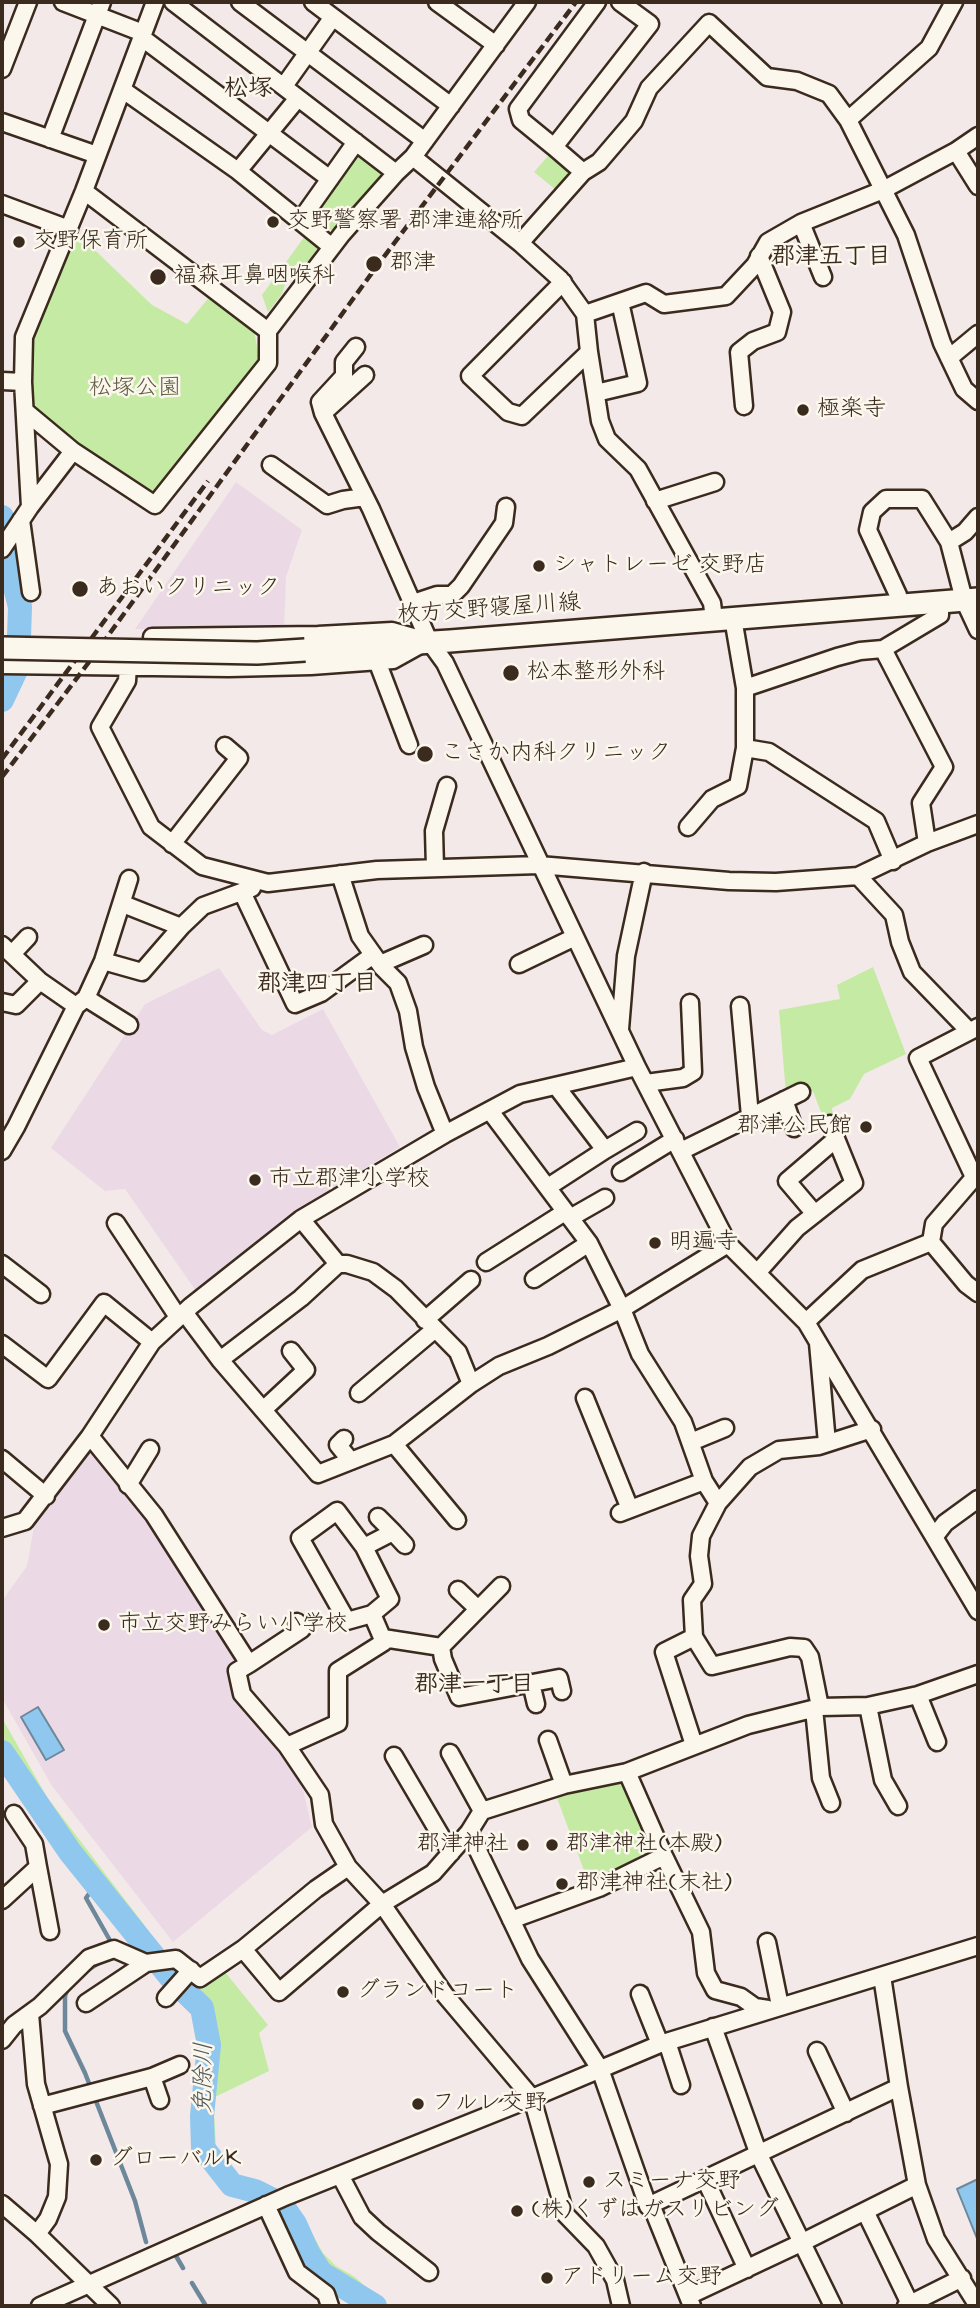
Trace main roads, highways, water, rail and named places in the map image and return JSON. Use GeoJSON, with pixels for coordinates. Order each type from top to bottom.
{"type":"FeatureCollection","features":[{"type":"Feature","properties":{"kind":"main road","name":"枚方交野寝屋川線"},"geometry":{"type":"LineString","coordinates":[[2,648],[257,653],[450,641],[971,600]]}},
{"type":"Feature","properties":{"kind":"water"},"geometry":{"type":"Polygon","coordinates":[[[38,1707],[64,1750],[46,1760],[21,1717],[38,1707]]]}},
{"type":"Feature","properties":{"kind":"water"},"geometry":{"type":"Polygon","coordinates":[[[978,2179],[978,2241],[957,2189],[978,2179]]]}},
{"type":"Feature","properties":{"kind":"waterway","name":"免除川"},"geometry":{"type":"LineString","coordinates":[[2,517],[8,559],[20,607],[18,666],[2,700]]}},
{"type":"Feature","properties":{"kind":"waterway"},"geometry":{"type":"LineString","coordinates":[[2,588],[8,559]]}},
{"type":"Feature","properties":{"kind":"waterway","name":"免除川"},"geometry":{"type":"LineString","coordinates":[[2,1752],[70,1852],[172,1979],[202,2008],[209,2045],[202,2116],[203,2148],[232,2185],[255,2191],[281,2204],[321,2273],[375,2306]]}},
{"type":"Feature","properties":{"kind":"waterway"},"geometry":{"type":"LineString","coordinates":[[96,1884],[86,1898],[112,1944]]}},
{"type":"Feature","properties":{"kind":"waterway"},"geometry":{"type":"LineString","coordinates":[[86,1971],[102,1961]]}},
{"type":"Feature","properties":{"kind":"waterway"},"geometry":{"type":"LineString","coordinates":[[69,1986],[65,1996],[65,2031],[85,2073],[135,2201],[146,2242]]}},
{"type":"Feature","properties":{"kind":"waterway"},"geometry":{"type":"LineString","coordinates":[[176,2256],[183,2268]]}},
{"type":"Feature","properties":{"kind":"waterway"},"geometry":{"type":"LineString","coordinates":[[192,2283],[206,2306]]}},
{"type":"Feature","properties":{"kind":"railway"},"geometry":{"type":"LineString","coordinates":[[2,777],[377,266],[576,2]]}},
{"type":"Feature","properties":{"kind":"railway"},"geometry":{"type":"LineString","coordinates":[[2,759],[208,481]]}},
{"type":"Feature","properties":{"kind":"place","name":"交野警察署 郡津連絡所"},"geometry":{"type":"Point","coordinates":[273,222]}},
{"type":"Feature","properties":{"kind":"place","name":"交野保育所"},"geometry":{"type":"Point","coordinates":[19,242]}},
{"type":"Feature","properties":{"kind":"place","name":"郡津"},"geometry":{"type":"Point","coordinates":[374,264]}},
{"type":"Feature","properties":{"kind":"place","name":"福森耳鼻咽喉科"},"geometry":{"type":"Point","coordinates":[158,277]}},
{"type":"Feature","properties":{"kind":"place","name":"極楽寺"},"geometry":{"type":"Point","coordinates":[803,410]}},
{"type":"Feature","properties":{"kind":"place","name":"シャトレーゼ 交野店"},"geometry":{"type":"Point","coordinates":[539,566]}},
{"type":"Feature","properties":{"kind":"place","name":"あおいクリニック"},"geometry":{"type":"Point","coordinates":[80,589]}},
{"type":"Feature","properties":{"kind":"place","name":"松本整形外科"},"geometry":{"type":"Point","coordinates":[511,673]}},
{"type":"Feature","properties":{"kind":"place","name":"こさか内科クリニック"},"geometry":{"type":"Point","coordinates":[425,754]}},
{"type":"Feature","properties":{"kind":"place","name":"郡津公民館"},"geometry":{"type":"Point","coordinates":[866,1127]}},
{"type":"Feature","properties":{"kind":"place","name":"市立郡津小学校"},"geometry":{"type":"Point","coordinates":[255,1180]}},
{"type":"Feature","properties":{"kind":"place","name":"明遍寺"},"geometry":{"type":"Point","coordinates":[655,1243]}},
{"type":"Feature","properties":{"kind":"place","name":"市立交野みらい小学校"},"geometry":{"type":"Point","coordinates":[104,1625]}},
{"type":"Feature","properties":{"kind":"place","name":"郡津神社"},"geometry":{"type":"Point","coordinates":[523,1845]}},
{"type":"Feature","properties":{"kind":"place","name":"郡津神社(本殿)"},"geometry":{"type":"Point","coordinates":[552,1845]}},
{"type":"Feature","properties":{"kind":"place","name":"郡津神社(末社)"},"geometry":{"type":"Point","coordinates":[562,1884]}},
{"type":"Feature","properties":{"kind":"place","name":"グランドコート"},"geometry":{"type":"Point","coordinates":[343,1992]}},
{"type":"Feature","properties":{"kind":"place","name":"フルレ交野"},"geometry":{"type":"Point","coordinates":[418,2104]}},
{"type":"Feature","properties":{"kind":"place","name":"グローバルK"},"geometry":{"type":"Point","coordinates":[96,2160]}},
{"type":"Feature","properties":{"kind":"place","name":"スミーナ交野"},"geometry":{"type":"Point","coordinates":[589,2182]}},
{"type":"Feature","properties":{"kind":"place","name":"(株)くずはガスリビング"},"geometry":{"type":"Point","coordinates":[517,2211]}},
{"type":"Feature","properties":{"kind":"place","name":"アドリーム交野"},"geometry":{"type":"Point","coordinates":[547,2278]}},
{"type":"Feature","properties":{"kind":"district","name":"松塚"},"geometry":{"type":"Point","coordinates":[248,90]}},
{"type":"Feature","properties":{"kind":"district","name":"郡津五丁目"},"geometry":{"type":"Point","coordinates":[831,258]}},
{"type":"Feature","properties":{"kind":"district","name":"郡津四丁目"},"geometry":{"type":"Point","coordinates":[317,985]}},
{"type":"Feature","properties":{"kind":"district","name":"郡津一丁目"},"geometry":{"type":"Point","coordinates":[474,1686]}},
{"type":"Feature","properties":{"kind":"park label","name":"松塚公園"},"geometry":{"type":"Point","coordinates":[135,389]}}]}
